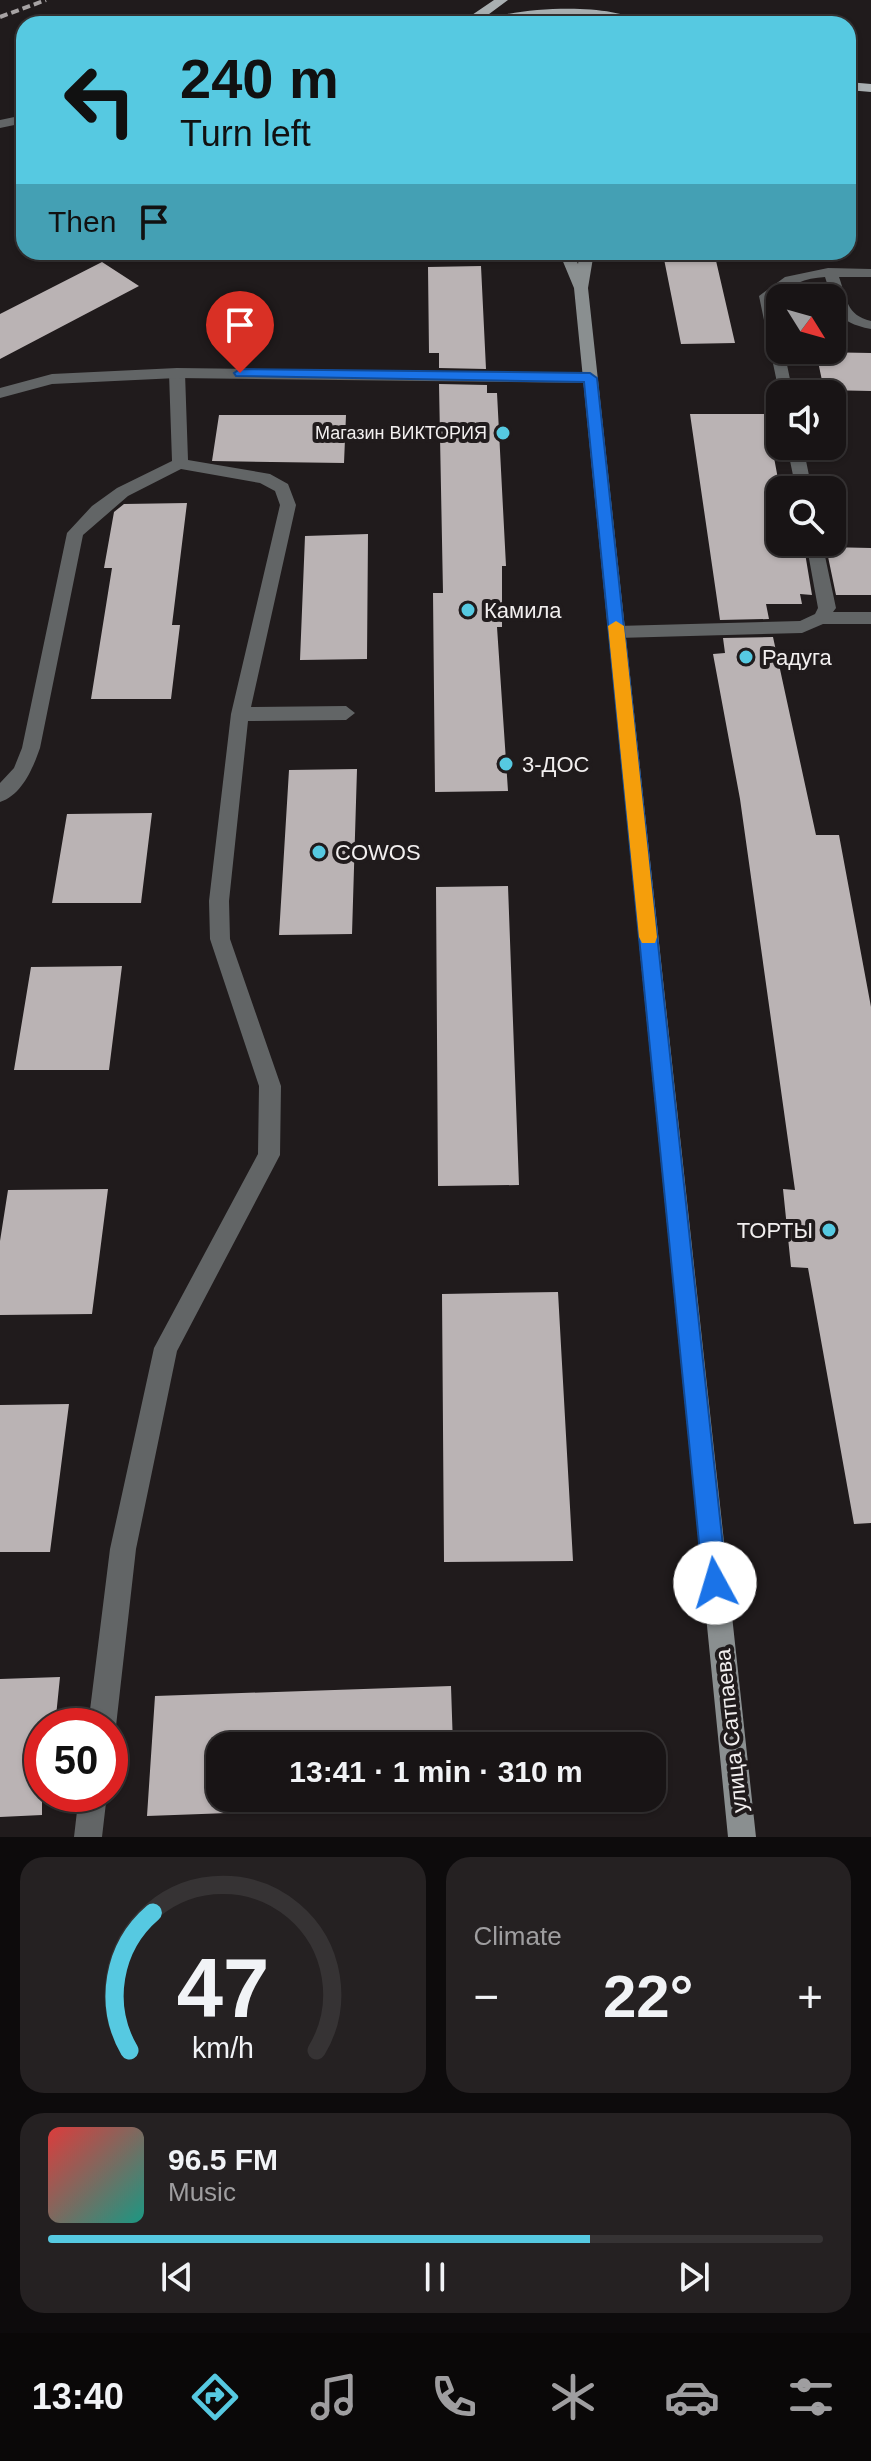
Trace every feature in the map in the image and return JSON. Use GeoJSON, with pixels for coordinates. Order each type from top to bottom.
{"type":"FeatureCollection","features":[{"type":"Feature","properties":{"kind":"main road"},"geometry":{"type":"LineString","coordinates":[[479,16],[502,0]]}},
{"type":"Feature","properties":{"kind":"main road"},"geometry":{"type":"LineString","coordinates":[[607,3],[628,16]]}},
{"type":"Feature","properties":{"kind":"main road"},"geometry":{"type":"LineString","coordinates":[[521,16],[541,12],[606,16]]}},
{"type":"Feature","properties":{"kind":"main road"},"geometry":{"type":"LineString","coordinates":[[569,260],[581,288]]}},
{"type":"Feature","properties":{"kind":"main road"},"geometry":{"type":"LineString","coordinates":[[581,288],[586,260]]}},
{"type":"Feature","properties":{"kind":"main road","name":"улица Сатпаева"},"geometry":{"type":"LineString","coordinates":[[581,288],[742,1837]]}},
{"type":"Feature","properties":{"kind":"street"},"geometry":{"type":"LineString","coordinates":[[782,380],[766,296],[783,280],[810,273],[871,273]]}},
{"type":"Feature","properties":{"kind":"street"},"geometry":{"type":"LineString","coordinates":[[831,273],[844,312],[852,321],[871,325]]}},
{"type":"Feature","properties":{"kind":"street"},"geometry":{"type":"LineString","coordinates":[[0,393],[52,379],[177,373],[590,378]]}},
{"type":"Feature","properties":{"kind":"street"},"geometry":{"type":"LineString","coordinates":[[177,373],[180,464]]}},
{"type":"Feature","properties":{"kind":"street"},"geometry":{"type":"LineString","coordinates":[[0,795],[22,772],[31,748],[75,533],[94,512],[122,489],[180,464],[264,478],[282,488],[288,505],[240,714],[219,901],[220,939],[270,1086],[269,1155],[166,1348],[123,1549],[104,1708]]}},
{"type":"Feature","properties":{"kind":"street"},"geometry":{"type":"LineString","coordinates":[[817,556],[827,608],[821,618]]}},
{"type":"Feature","properties":{"kind":"street"},"geometry":{"type":"LineString","coordinates":[[617,632],[802,627],[821,618],[871,618]]}},
{"type":"Feature","properties":{"kind":"street"},"geometry":{"type":"LineString","coordinates":[[240,714],[346,713]]}},
{"type":"Feature","properties":{"kind":"street"},"geometry":{"type":"LineString","coordinates":[[88,1837],[91,1812]]}},
{"type":"Feature","properties":{"kind":"building"},"geometry":{"type":"Polygon","coordinates":[[[664,260],[716,260],[735,343],[681,344],[664,260]]]}},
{"type":"Feature","properties":{"kind":"building"},"geometry":{"type":"Polygon","coordinates":[[[102,262],[139,286],[0,359],[0,314],[102,262]]]}},
{"type":"Feature","properties":{"kind":"building"},"geometry":{"type":"Polygon","coordinates":[[[481,266],[486,369],[439,368],[439,353],[429,353],[428,267],[481,266]]]}},
{"type":"Feature","properties":{"kind":"building"},"geometry":{"type":"Polygon","coordinates":[[[846,353],[871,353],[871,391],[846,390],[846,380],[822,380],[819,364],[846,364],[846,353]]]}},
{"type":"Feature","properties":{"kind":"building"},"geometry":{"type":"Polygon","coordinates":[[[439,384],[487,385],[487,393],[497,393],[506,566],[502,566],[502,627],[497,627],[508,791],[435,792],[433,593],[443,593],[439,384]]]}},
{"type":"Feature","properties":{"kind":"building"},"geometry":{"type":"Polygon","coordinates":[[[690,414],[766,414],[766,460],[774,460],[777,476],[766,476],[766,556],[806,556],[812,595],[800,594],[802,604],[766,604],[769,619],[720,620],[690,414]]]}},
{"type":"Feature","properties":{"kind":"building"},"geometry":{"type":"Polygon","coordinates":[[[219,415],[346,415],[344,463],[212,461],[219,415]]]}},
{"type":"Feature","properties":{"kind":"building"},"geometry":{"type":"Polygon","coordinates":[[[187,503],[172,625],[180,625],[171,699],[91,699],[112,568],[104,568],[114,512],[124,504],[187,503]]]}},
{"type":"Feature","properties":{"kind":"building"},"geometry":{"type":"Polygon","coordinates":[[[368,534],[367,659],[300,660],[305,536],[368,534]]]}},
{"type":"Feature","properties":{"kind":"building"},"geometry":{"type":"Polygon","coordinates":[[[846,547],[871,548],[871,595],[836,595],[828,556],[846,556],[846,547]]]}},
{"type":"Feature","properties":{"kind":"building"},"geometry":{"type":"Polygon","coordinates":[[[773,637],[816,835],[839,835],[871,1007],[871,1523],[854,1524],[808,1268],[791,1267],[783,1189],[795,1190],[740,799],[713,654],[725,653],[723,638],[773,637]]]}},
{"type":"Feature","properties":{"kind":"building","name":"COWOS"},"geometry":{"type":"Polygon","coordinates":[[[357,769],[352,934],[279,935],[289,770],[357,769]]]}},
{"type":"Feature","properties":{"kind":"building"},"geometry":{"type":"Polygon","coordinates":[[[152,813],[141,903],[52,903],[67,814],[152,813]]]}},
{"type":"Feature","properties":{"kind":"building"},"geometry":{"type":"Polygon","coordinates":[[[508,886],[519,1185],[438,1186],[436,887],[508,886]]]}},
{"type":"Feature","properties":{"kind":"building"},"geometry":{"type":"Polygon","coordinates":[[[122,966],[109,1070],[14,1070],[31,967],[122,966]]]}},
{"type":"Feature","properties":{"kind":"building"},"geometry":{"type":"Polygon","coordinates":[[[108,1189],[92,1314],[0,1315],[0,1241],[8,1190],[108,1189]]]}},
{"type":"Feature","properties":{"kind":"building"},"geometry":{"type":"Polygon","coordinates":[[[558,1292],[573,1561],[444,1562],[442,1294],[558,1292]]]}},
{"type":"Feature","properties":{"kind":"building"},"geometry":{"type":"Polygon","coordinates":[[[69,1404],[50,1552],[0,1552],[0,1405],[69,1404]]]}},
{"type":"Feature","properties":{"kind":"building"},"geometry":{"type":"Polygon","coordinates":[[[60,1677],[57,1708],[24,1708],[24,1812],[42,1812],[42,1815],[0,1817],[0,1679],[60,1677]]]}},
{"type":"Feature","properties":{"kind":"building"},"geometry":{"type":"Polygon","coordinates":[[[451,1686],[453,1732],[206,1732],[206,1812],[259,1812],[147,1816],[155,1696],[451,1686]]]}},
{"type":"Feature","properties":{"kind":"railway"},"geometry":{"type":"LineString","coordinates":[[0,17],[46,0]]}},
{"type":"Feature","properties":{"kind":"slow traffic"},"geometry":{"type":"LineString","coordinates":[[616,626],[648,937]]}},
{"type":"Feature","properties":{"kind":"place","name":"Магазин ВИКТОРИЯ"},"geometry":{"type":"Point","coordinates":[503,433]}},
{"type":"Feature","properties":{"kind":"place","name":"Камила"},"geometry":{"type":"Point","coordinates":[468,610]}},
{"type":"Feature","properties":{"kind":"place","name":"Радуга"},"geometry":{"type":"Point","coordinates":[746,657]}},
{"type":"Feature","properties":{"kind":"place","name":"3-ДОС"},"geometry":{"type":"Point","coordinates":[506,764]}},
{"type":"Feature","properties":{"kind":"place","name":"COWOS"},"geometry":{"type":"Point","coordinates":[319,852]}},
{"type":"Feature","properties":{"kind":"place","name":"ТОРТЫ"},"geometry":{"type":"Point","coordinates":[829,1230]}},
{"type":"Feature","properties":{"kind":"route"},"geometry":{"type":"LineString","coordinates":[[240,373],[590,378],[715,1583]]}}]}
